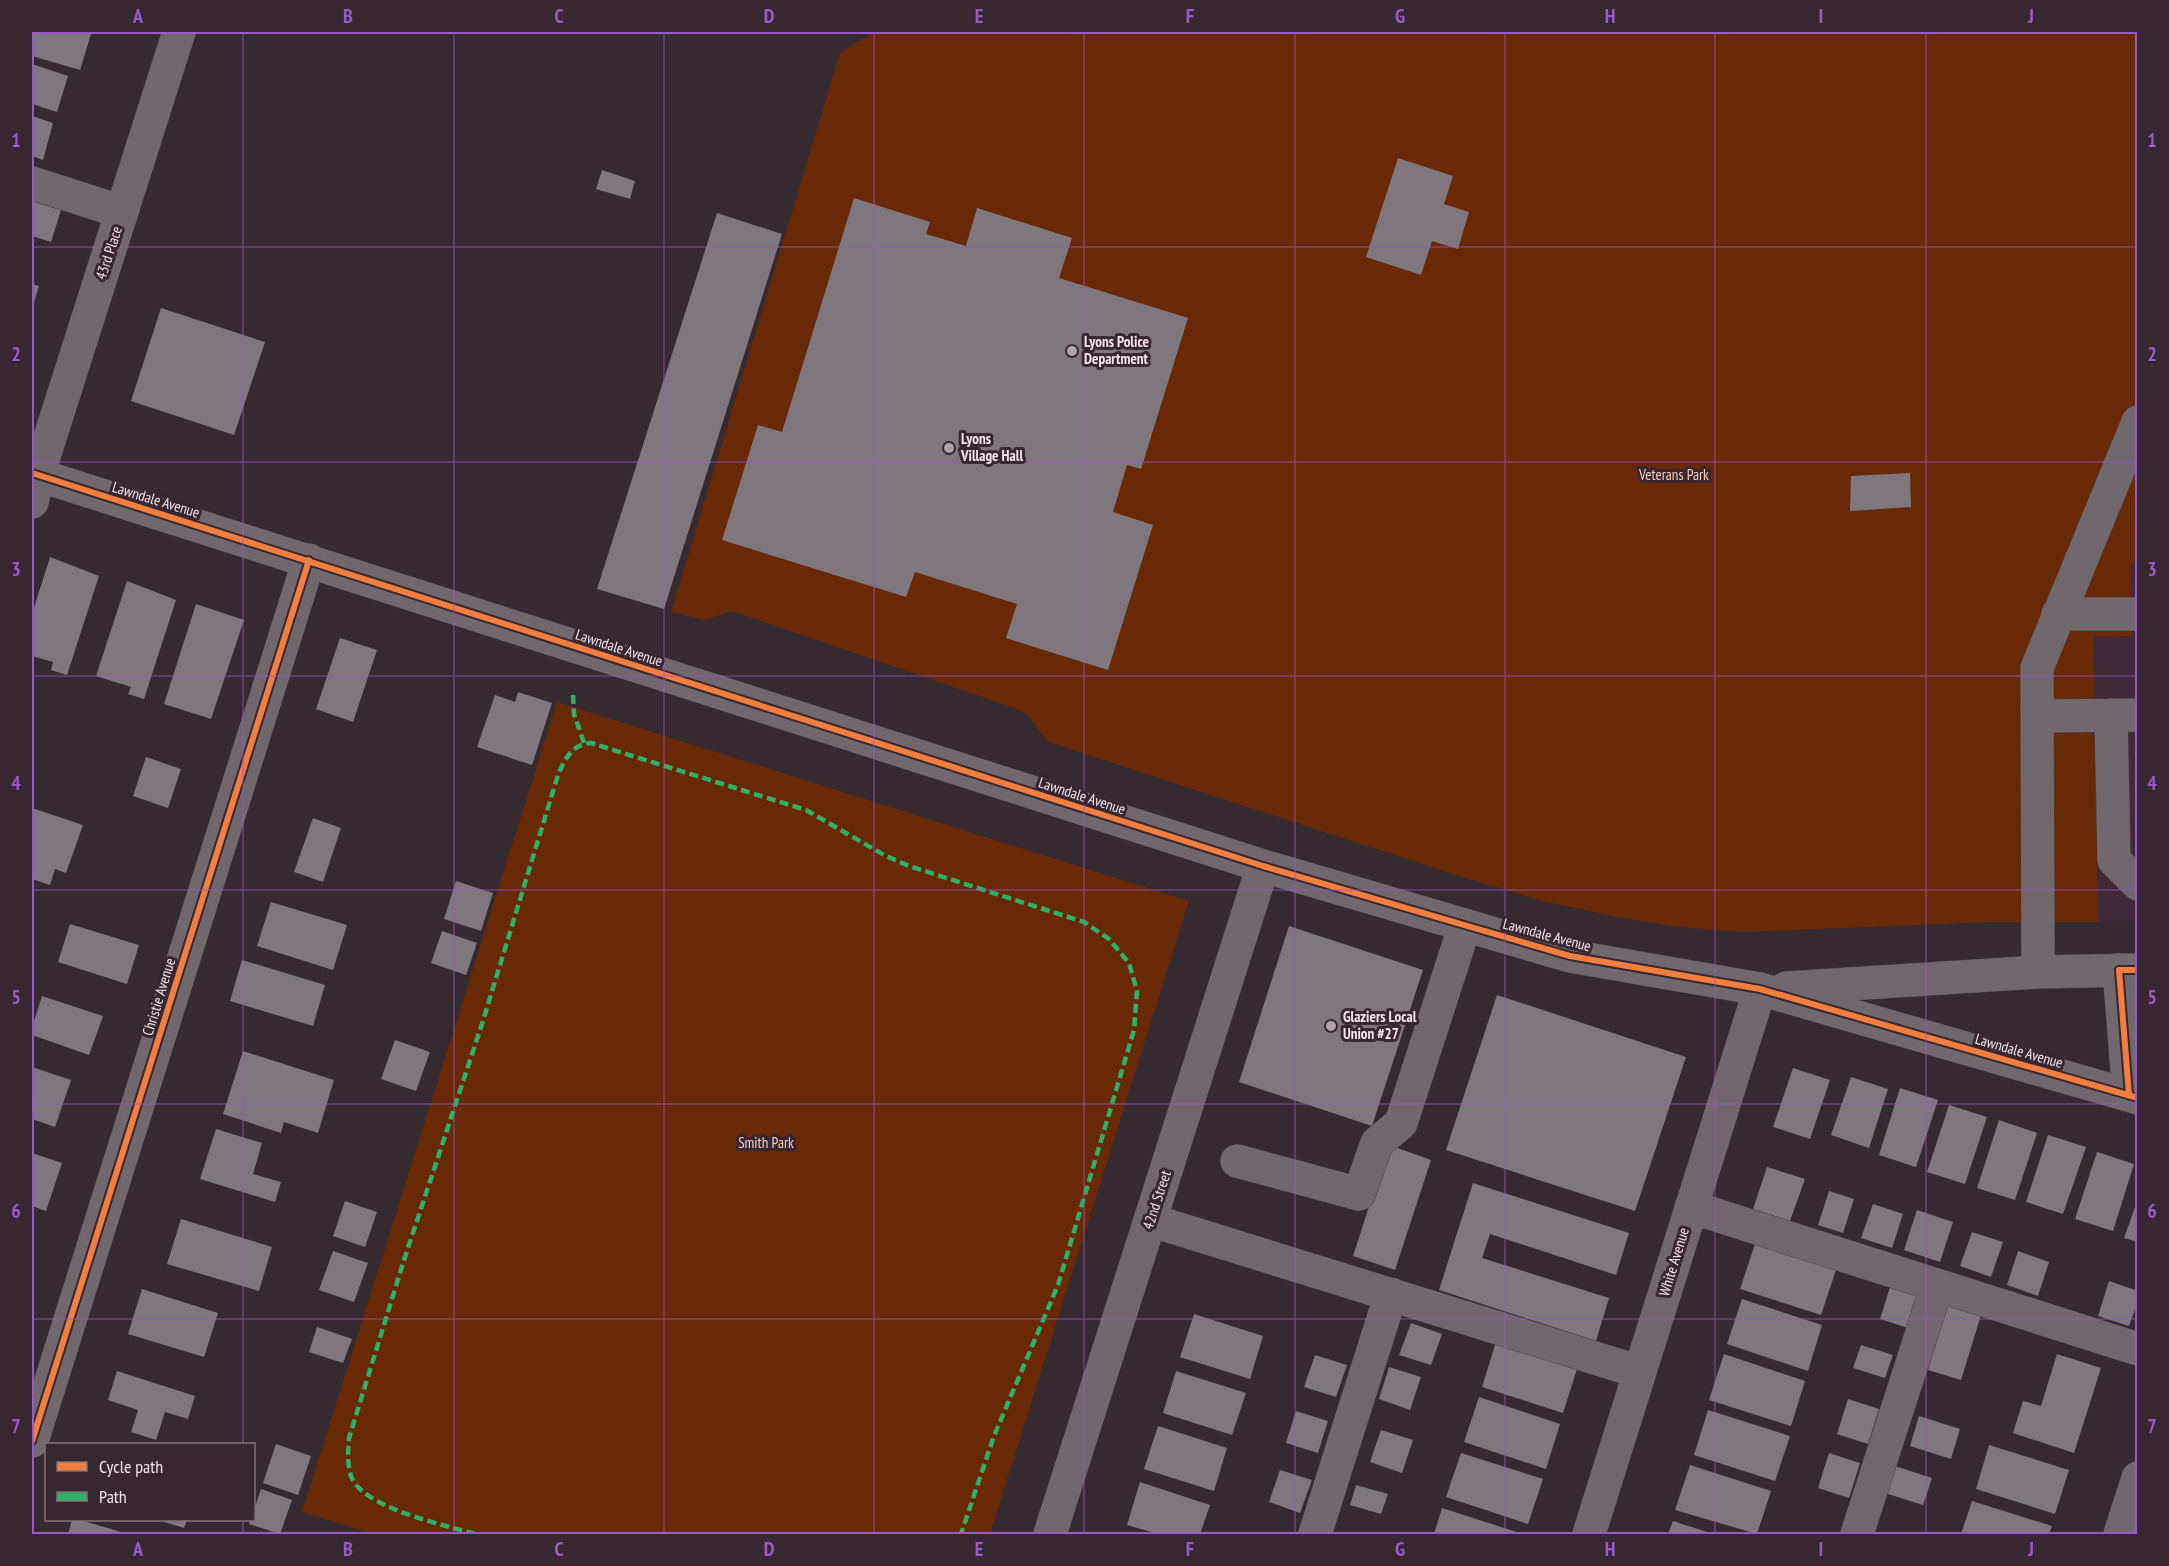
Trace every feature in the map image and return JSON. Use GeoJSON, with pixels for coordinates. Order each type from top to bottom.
{"type":"FeatureCollection","features":[{"type":"Feature","properties":{"kind":"street","name":"43rd Place"},"geometry":{"type":"LineString","coordinates":[[34,483],[179,32]]}},
{"type":"Feature","properties":{"kind":"street"},"geometry":{"type":"LineString","coordinates":[[32,183],[122,212]]}},
{"type":"Feature","properties":{"kind":"street"},"geometry":{"type":"LineString","coordinates":[[2038,972],[2037,668],[2138,422]]}},
{"type":"Feature","properties":{"kind":"street","name":"Lawndale Avenue"},"geometry":{"type":"LineString","coordinates":[[34,483],[309,560],[1263,866],[1465,926],[1570,956],[1760,989],[2133,1096]]}},
{"type":"Feature","properties":{"kind":"street","name":"Christie Avenue"},"geometry":{"type":"LineString","coordinates":[[32,1441],[309,560]]}},
{"type":"Feature","properties":{"kind":"street"},"geometry":{"type":"LineString","coordinates":[[2058,614],[2138,614]]}},
{"type":"Feature","properties":{"kind":"street"},"geometry":{"type":"LineString","coordinates":[[2037,716],[2124,715],[2114,860],[2138,884]]}},
{"type":"Feature","properties":{"kind":"street","name":"42nd Street"},"geometry":{"type":"LineString","coordinates":[[1050,1534],[1263,866]]}},
{"type":"Feature","properties":{"kind":"street"},"geometry":{"type":"LineString","coordinates":[[1237,1161],[1359,1194],[1377,1143],[1401,1123],[1465,926]]}},
{"type":"Feature","properties":{"kind":"street"},"geometry":{"type":"LineString","coordinates":[[2128,970],[2133,1096]]}},
{"type":"Feature","properties":{"kind":"street","name":"Lawndale Avenue"},"geometry":{"type":"LineString","coordinates":[[1760,989],[2038,972],[2128,970]]}},
{"type":"Feature","properties":{"kind":"street","name":"White Avenue"},"geometry":{"type":"LineString","coordinates":[[1589,1534],[1760,989]]}},
{"type":"Feature","properties":{"kind":"street"},"geometry":{"type":"LineString","coordinates":[[1691,1208],[2138,1349]]}},
{"type":"Feature","properties":{"kind":"street"},"geometry":{"type":"LineString","coordinates":[[1150,1220],[1640,1372]]}},
{"type":"Feature","properties":{"kind":"street"},"geometry":{"type":"LineString","coordinates":[[1857,1534],[1937,1286]]}},
{"type":"Feature","properties":{"kind":"street"},"geometry":{"type":"LineString","coordinates":[[1315,1534],[1391,1294]]}},
{"type":"Feature","properties":{"kind":"street"},"geometry":{"type":"LineString","coordinates":[[2120,1534],[2138,1478]]}},
{"type":"Feature","properties":{"kind":"shaded area"},"geometry":{"type":"Polygon","coordinates":[[[2131,563],[2137,563],[2137,920],[2098,922],[2094,637],[2132,636],[2131,563]]]}},
{"type":"Feature","properties":{"kind":"green space","name":"Veterans Park"},"geometry":{"type":"Polygon","coordinates":[[[874,32],[2137,32],[2138,563],[2131,563],[2132,636],[2094,637],[2098,922],[1991,922],[1741,932],[1678,927],[1543,901],[1465,878],[1049,742],[1029,717],[1020,710],[732,611],[704,620],[671,612],[840,53],[874,32]]]}},
{"type":"Feature","properties":{"kind":"green space","name":"Smith Park"},"geometry":{"type":"Polygon","coordinates":[[[557,702],[1189,901],[990,1534],[374,1534],[302,1512],[557,702]]]}},
{"type":"Feature","properties":{"kind":"building"},"geometry":{"type":"Polygon","coordinates":[[[32,32],[91,34],[80,70],[32,56],[32,32]]]}},
{"type":"Feature","properties":{"kind":"building"},"geometry":{"type":"Polygon","coordinates":[[[32,64],[68,76],[57,112],[32,104],[32,64]]]}},
{"type":"Feature","properties":{"kind":"building"},"geometry":{"type":"Polygon","coordinates":[[[32,116],[53,123],[43,160],[32,156],[32,116]]]}},
{"type":"Feature","properties":{"kind":"building"},"geometry":{"type":"Polygon","coordinates":[[[1398,158],[1453,176],[1444,204],[1469,212],[1458,249],[1432,241],[1421,275],[1366,257],[1398,158]]]}},
{"type":"Feature","properties":{"kind":"building"},"geometry":{"type":"Polygon","coordinates":[[[602,170],[635,181],[630,199],[596,189],[602,170]]]}},
{"type":"Feature","properties":{"kind":"building","name":"Lyons Village Hall"},"geometry":{"type":"Polygon","coordinates":[[[854,198],[930,222],[926,234],[966,246],[977,208],[1072,238],[1059,278],[1188,318],[1141,469],[1127,465],[1113,512],[1153,525],[1108,670],[1006,638],[1017,604],[915,572],[906,597],[722,540],[758,425],[782,432],[854,198]]]}},
{"type":"Feature","properties":{"kind":"building"},"geometry":{"type":"Polygon","coordinates":[[[32,201],[61,210],[51,242],[32,236],[32,201]]]}},
{"type":"Feature","properties":{"kind":"building"},"geometry":{"type":"Polygon","coordinates":[[[717,213],[782,234],[664,609],[597,589],[717,213]]]}},
{"type":"Feature","properties":{"kind":"building"},"geometry":{"type":"Polygon","coordinates":[[[32,284],[39,286],[32,309],[32,284]]]}},
{"type":"Feature","properties":{"kind":"building"},"geometry":{"type":"Polygon","coordinates":[[[161,308],[265,342],[234,435],[131,401],[161,308]]]}},
{"type":"Feature","properties":{"kind":"building"},"geometry":{"type":"Polygon","coordinates":[[[1910,473],[1911,507],[1850,511],[1851,476],[1910,473]]]}},
{"type":"Feature","properties":{"kind":"building"},"geometry":{"type":"Polygon","coordinates":[[[50,557],[99,576],[67,675],[51,670],[53,662],[32,656],[32,614],[50,557]]]}},
{"type":"Feature","properties":{"kind":"building"},"geometry":{"type":"Polygon","coordinates":[[[127,581],[176,600],[144,699],[128,694],[131,687],[96,676],[127,581]]]}},
{"type":"Feature","properties":{"kind":"building"},"geometry":{"type":"Polygon","coordinates":[[[196,604],[244,620],[211,719],[164,704],[196,604]]]}},
{"type":"Feature","properties":{"kind":"building"},"geometry":{"type":"Polygon","coordinates":[[[340,638],[377,650],[353,722],[316,709],[340,638]]]}},
{"type":"Feature","properties":{"kind":"building"},"geometry":{"type":"Polygon","coordinates":[[[518,692],[552,703],[532,765],[477,747],[495,695],[515,702],[518,692]]]}},
{"type":"Feature","properties":{"kind":"building"},"geometry":{"type":"Polygon","coordinates":[[[146,757],[181,769],[168,808],[133,796],[146,757]]]}},
{"type":"Feature","properties":{"kind":"building"},"geometry":{"type":"Polygon","coordinates":[[[32,808],[83,825],[66,873],[55,869],[50,885],[32,879],[32,808]]]}},
{"type":"Feature","properties":{"kind":"building"},"geometry":{"type":"Polygon","coordinates":[[[313,818],[341,828],[323,882],[294,872],[313,818]]]}},
{"type":"Feature","properties":{"kind":"building"},"geometry":{"type":"Polygon","coordinates":[[[456,881],[493,893],[481,931],[444,919],[456,881]]]}},
{"type":"Feature","properties":{"kind":"building"},"geometry":{"type":"Polygon","coordinates":[[[271,902],[347,925],[333,970],[257,946],[271,902]]]}},
{"type":"Feature","properties":{"kind":"building"},"geometry":{"type":"Polygon","coordinates":[[[70,924],[139,945],[127,984],[58,962],[70,924]]]}},
{"type":"Feature","properties":{"kind":"building","name":"Glaziers Local Union #27"},"geometry":{"type":"Polygon","coordinates":[[[1289,926],[1423,970],[1372,1126],[1239,1082],[1289,926]]]}},
{"type":"Feature","properties":{"kind":"building"},"geometry":{"type":"Polygon","coordinates":[[[442,931],[477,943],[466,975],[431,963],[442,931]]]}},
{"type":"Feature","properties":{"kind":"building"},"geometry":{"type":"Polygon","coordinates":[[[242,960],[325,985],[313,1026],[230,1001],[242,960]]]}},
{"type":"Feature","properties":{"kind":"building"},"geometry":{"type":"Polygon","coordinates":[[[1497,995],[1686,1057],[1635,1211],[1446,1150],[1497,995]]]}},
{"type":"Feature","properties":{"kind":"building"},"geometry":{"type":"Polygon","coordinates":[[[42,996],[103,1016],[89,1055],[32,1035],[32,1027],[42,996]]]}},
{"type":"Feature","properties":{"kind":"building"},"geometry":{"type":"Polygon","coordinates":[[[395,1040],[430,1052],[416,1091],[381,1079],[395,1040]]]}},
{"type":"Feature","properties":{"kind":"building"},"geometry":{"type":"Polygon","coordinates":[[[243,1051],[334,1080],[318,1133],[284,1122],[281,1133],[223,1114],[243,1051]]]}},
{"type":"Feature","properties":{"kind":"building"},"geometry":{"type":"Polygon","coordinates":[[[32,1067],[71,1080],[55,1127],[32,1119],[32,1067]]]}},
{"type":"Feature","properties":{"kind":"building"},"geometry":{"type":"Polygon","coordinates":[[[1793,1068],[1830,1080],[1810,1139],[1773,1127],[1793,1068]]]}},
{"type":"Feature","properties":{"kind":"building"},"geometry":{"type":"Polygon","coordinates":[[[1851,1077],[1888,1089],[1869,1148],[1831,1135],[1851,1077]]]}},
{"type":"Feature","properties":{"kind":"building"},"geometry":{"type":"Polygon","coordinates":[[[1900,1088],[1938,1100],[1916,1167],[1879,1155],[1900,1088]]]}},
{"type":"Feature","properties":{"kind":"building"},"geometry":{"type":"Polygon","coordinates":[[[1949,1105],[1987,1117],[1965,1184],[1927,1172],[1949,1105]]]}},
{"type":"Feature","properties":{"kind":"building"},"geometry":{"type":"Polygon","coordinates":[[[1999,1120],[2037,1133],[2015,1200],[1977,1188],[1999,1120]]]}},
{"type":"Feature","properties":{"kind":"building"},"geometry":{"type":"Polygon","coordinates":[[[216,1129],[262,1143],[253,1174],[281,1182],[275,1202],[200,1179],[216,1129]]]}},
{"type":"Feature","properties":{"kind":"building"},"geometry":{"type":"Polygon","coordinates":[[[2048,1135],[2086,1147],[2063,1214],[2026,1202],[2048,1135]]]}},
{"type":"Feature","properties":{"kind":"building"},"geometry":{"type":"Polygon","coordinates":[[[1389,1145],[1431,1160],[1395,1270],[1353,1256],[1389,1145]]]}},
{"type":"Feature","properties":{"kind":"building"},"geometry":{"type":"Polygon","coordinates":[[[2097,1152],[2134,1164],[2113,1231],[2075,1219],[2097,1152]]]}},
{"type":"Feature","properties":{"kind":"building"},"geometry":{"type":"Polygon","coordinates":[[[32,1153],[62,1163],[46,1211],[32,1206],[32,1153]]]}},
{"type":"Feature","properties":{"kind":"building"},"geometry":{"type":"Polygon","coordinates":[[[1767,1167],[1805,1179],[1790,1221],[1753,1209],[1767,1167]]]}},
{"type":"Feature","properties":{"kind":"building"},"geometry":{"type":"Polygon","coordinates":[[[1473,1183],[1629,1233],[1616,1275],[1490,1234],[1482,1258],[1609,1298],[1596,1341],[1439,1290],[1473,1183]]]}},
{"type":"Feature","properties":{"kind":"building"},"geometry":{"type":"Polygon","coordinates":[[[1829,1191],[1854,1199],[1843,1233],[1818,1225],[1829,1191]]]}},
{"type":"Feature","properties":{"kind":"building"},"geometry":{"type":"Polygon","coordinates":[[[2138,1199],[2138,1242],[2124,1238],[2138,1199]]]}},
{"type":"Feature","properties":{"kind":"building"},"geometry":{"type":"Polygon","coordinates":[[[345,1201],[377,1212],[365,1247],[333,1236],[345,1201]]]}},
{"type":"Feature","properties":{"kind":"building"},"geometry":{"type":"Polygon","coordinates":[[[1873,1204],[1903,1214],[1892,1248],[1861,1238],[1873,1204]]]}},
{"type":"Feature","properties":{"kind":"building"},"geometry":{"type":"Polygon","coordinates":[[[1917,1210],[1953,1222],[1940,1262],[1904,1250],[1917,1210]]]}},
{"type":"Feature","properties":{"kind":"building"},"geometry":{"type":"Polygon","coordinates":[[[181,1219],[272,1247],[259,1291],[167,1264],[181,1219]]]}},
{"type":"Feature","properties":{"kind":"building"},"geometry":{"type":"Polygon","coordinates":[[[1972,1232],[2003,1242],[1991,1277],[1960,1266],[1972,1232]]]}},
{"type":"Feature","properties":{"kind":"building"},"geometry":{"type":"Polygon","coordinates":[[[1755,1244],[1836,1270],[1821,1315],[1740,1289],[1755,1244]]]}},
{"type":"Feature","properties":{"kind":"building"},"geometry":{"type":"Polygon","coordinates":[[[333,1251],[368,1263],[354,1302],[319,1290],[333,1251]]]}},
{"type":"Feature","properties":{"kind":"building"},"geometry":{"type":"Polygon","coordinates":[[[2018,1251],[2049,1262],[2038,1296],[2007,1285],[2018,1251]]]}},
{"type":"Feature","properties":{"kind":"building"},"geometry":{"type":"Polygon","coordinates":[[[2109,1281],[2138,1291],[2138,1301],[2129,1326],[2098,1316],[2109,1281]]]}},
{"type":"Feature","properties":{"kind":"building"},"geometry":{"type":"Polygon","coordinates":[[[1891,1284],[1922,1294],[1911,1329],[1880,1319],[1891,1284]]]}},
{"type":"Feature","properties":{"kind":"building"},"geometry":{"type":"Polygon","coordinates":[[[142,1289],[218,1313],[204,1357],[128,1334],[142,1289]]]}},
{"type":"Feature","properties":{"kind":"building"},"geometry":{"type":"Polygon","coordinates":[[[1742,1299],[1822,1325],[1808,1371],[1727,1344],[1742,1299]]]}},
{"type":"Feature","properties":{"kind":"building"},"geometry":{"type":"Polygon","coordinates":[[[1947,1304],[1981,1315],[1961,1380],[1928,1370],[1947,1304]]]}},
{"type":"Feature","properties":{"kind":"building"},"geometry":{"type":"Polygon","coordinates":[[[1194,1314],[1263,1336],[1250,1379],[1180,1357],[1194,1314]]]}},
{"type":"Feature","properties":{"kind":"building"},"geometry":{"type":"Polygon","coordinates":[[[1411,1323],[1442,1334],[1431,1365],[1399,1355],[1411,1323]]]}},
{"type":"Feature","properties":{"kind":"building"},"geometry":{"type":"Polygon","coordinates":[[[317,1327],[352,1339],[343,1363],[309,1352],[317,1327]]]}},
{"type":"Feature","properties":{"kind":"building"},"geometry":{"type":"Polygon","coordinates":[[[1496,1342],[1577,1369],[1563,1413],[1482,1387],[1496,1342]]]}},
{"type":"Feature","properties":{"kind":"building"},"geometry":{"type":"Polygon","coordinates":[[[1861,1345],[1893,1355],[1885,1378],[1853,1368],[1861,1345]]]}},
{"type":"Feature","properties":{"kind":"building"},"geometry":{"type":"Polygon","coordinates":[[[1724,1354],[1805,1381],[1791,1426],[1709,1400],[1724,1354]]]}},
{"type":"Feature","properties":{"kind":"building"},"geometry":{"type":"Polygon","coordinates":[[[2057,1354],[2101,1368],[2074,1453],[2013,1433],[2023,1401],[2041,1406],[2057,1354]]]}},
{"type":"Feature","properties":{"kind":"building"},"geometry":{"type":"Polygon","coordinates":[[[1315,1355],[1347,1365],[1336,1397],[1304,1387],[1315,1355]]]}},
{"type":"Feature","properties":{"kind":"building"},"geometry":{"type":"Polygon","coordinates":[[[1389,1367],[1421,1377],[1410,1410],[1379,1399],[1389,1367]]]}},
{"type":"Feature","properties":{"kind":"building"},"geometry":{"type":"Polygon","coordinates":[[[117,1371],[195,1396],[188,1419],[165,1412],[156,1440],[131,1432],[138,1410],[108,1400],[117,1371]]]}},
{"type":"Feature","properties":{"kind":"building"},"geometry":{"type":"Polygon","coordinates":[[[1176,1371],[1246,1393],[1232,1435],[1163,1413],[1176,1371]]]}},
{"type":"Feature","properties":{"kind":"building"},"geometry":{"type":"Polygon","coordinates":[[[1479,1397],[1560,1424],[1546,1469],[1464,1442],[1479,1397]]]}},
{"type":"Feature","properties":{"kind":"building"},"geometry":{"type":"Polygon","coordinates":[[[1848,1399],[1879,1409],[1868,1444],[1837,1434],[1848,1399]]]}},
{"type":"Feature","properties":{"kind":"building"},"geometry":{"type":"Polygon","coordinates":[[[1708,1410],[1790,1436],[1775,1481],[1694,1455],[1708,1410]]]}},
{"type":"Feature","properties":{"kind":"building"},"geometry":{"type":"Polygon","coordinates":[[[1296,1411],[1328,1421],[1318,1453],[1286,1443],[1296,1411]]]}},
{"type":"Feature","properties":{"kind":"building"},"geometry":{"type":"Polygon","coordinates":[[[1919,1416],[1960,1429],[1951,1459],[1910,1446],[1919,1416]]]}},
{"type":"Feature","properties":{"kind":"building"},"geometry":{"type":"Polygon","coordinates":[[[1158,1426],[1227,1448],[1214,1491],[1144,1469],[1158,1426]]]}},
{"type":"Feature","properties":{"kind":"building"},"geometry":{"type":"Polygon","coordinates":[[[1381,1430],[1413,1440],[1402,1473],[1370,1462],[1381,1430]]]}},
{"type":"Feature","properties":{"kind":"building"},"geometry":{"type":"Polygon","coordinates":[[[276,1444],[311,1456],[298,1495],[263,1483],[276,1444]]]}},
{"type":"Feature","properties":{"kind":"building"},"geometry":{"type":"Polygon","coordinates":[[[1989,1445],[2069,1470],[2055,1514],[1976,1489],[1989,1445]]]}},
{"type":"Feature","properties":{"kind":"building"},"geometry":{"type":"Polygon","coordinates":[[[1461,1453],[1543,1479],[1528,1524],[1446,1497],[1461,1453]]]}},
{"type":"Feature","properties":{"kind":"building"},"geometry":{"type":"Polygon","coordinates":[[[1829,1453],[1860,1463],[1849,1498],[1818,1488],[1829,1453]]]}},
{"type":"Feature","properties":{"kind":"building"},"geometry":{"type":"Polygon","coordinates":[[[1690,1465],[1771,1491],[1757,1534],[1675,1510],[1690,1465]]]}},
{"type":"Feature","properties":{"kind":"building"},"geometry":{"type":"Polygon","coordinates":[[[1895,1466],[1932,1478],[1923,1505],[1885,1493],[1895,1466]]]}},
{"type":"Feature","properties":{"kind":"building"},"geometry":{"type":"Polygon","coordinates":[[[1280,1470],[1312,1480],[1300,1513],[1269,1502],[1280,1470]]]}},
{"type":"Feature","properties":{"kind":"building"},"geometry":{"type":"Polygon","coordinates":[[[1140,1482],[1210,1505],[1200,1534],[1158,1534],[1127,1525],[1140,1482]]]}},
{"type":"Feature","properties":{"kind":"building"},"geometry":{"type":"Polygon","coordinates":[[[1356,1485],[1388,1494],[1381,1514],[1350,1505],[1356,1485]]]}},
{"type":"Feature","properties":{"kind":"building"},"geometry":{"type":"Polygon","coordinates":[[[261,1489],[292,1500],[280,1534],[249,1524],[250,1521],[255,1521],[255,1507],[261,1489]]]}},
{"type":"Feature","properties":{"kind":"building"},"geometry":{"type":"Polygon","coordinates":[[[1972,1501],[2052,1526],[2049,1534],[1961,1534],[1972,1501]]]}},
{"type":"Feature","properties":{"kind":"building"},"geometry":{"type":"Polygon","coordinates":[[[1442,1508],[1523,1534],[1434,1534],[1442,1508]]]}},
{"type":"Feature","properties":{"kind":"building"},"geometry":{"type":"Polygon","coordinates":[[[72,1521],[83,1521],[128,1534],[68,1534],[72,1521]]]}},
{"type":"Feature","properties":{"kind":"building"},"geometry":{"type":"Polygon","coordinates":[[[161,1521],[187,1521],[184,1528],[161,1521]]]}},
{"type":"Feature","properties":{"kind":"building"},"geometry":{"type":"Polygon","coordinates":[[[1673,1521],[1713,1534],[1668,1534],[1673,1521]]]}},
{"type":"Feature","properties":{"kind":"marked path"},"geometry":{"type":"LineString","coordinates":[[573,695],[574,714],[584,743]]}},
{"type":"Feature","properties":{"kind":"marked path"},"geometry":{"type":"LineString","coordinates":[[475,1534],[406,1514],[371,1497],[358,1487],[351,1476],[348,1462],[349,1438],[404,1260],[482,1024],[558,775],[574,749],[591,743],[806,810],[886,856],[909,866],[1084,922],[1109,939],[1129,963],[1137,991],[1134,1030],[1058,1285],[994,1436],[961,1534]]}},
{"type":"Feature","properties":{"kind":"cycle path"},"geometry":{"type":"LineString","coordinates":[[32,473],[1263,866],[1570,956],[1760,989],[2138,1098]]}},
{"type":"Feature","properties":{"kind":"cycle path"},"geometry":{"type":"LineString","coordinates":[[32,1441],[309,560]]}},
{"type":"Feature","properties":{"kind":"cycle path"},"geometry":{"type":"LineString","coordinates":[[2129,1095],[2119,970],[2138,970]]}},
{"type":"Feature","properties":{"kind":"place","name":"Lyons Police Department"},"geometry":{"type":"Point","coordinates":[1072,351]}},
{"type":"Feature","properties":{"kind":"place","name":"Lyons Village Hall"},"geometry":{"type":"Point","coordinates":[949,448]}},
{"type":"Feature","properties":{"kind":"place","name":"Glaziers Local Union #27"},"geometry":{"type":"Point","coordinates":[1331,1026]}}]}
